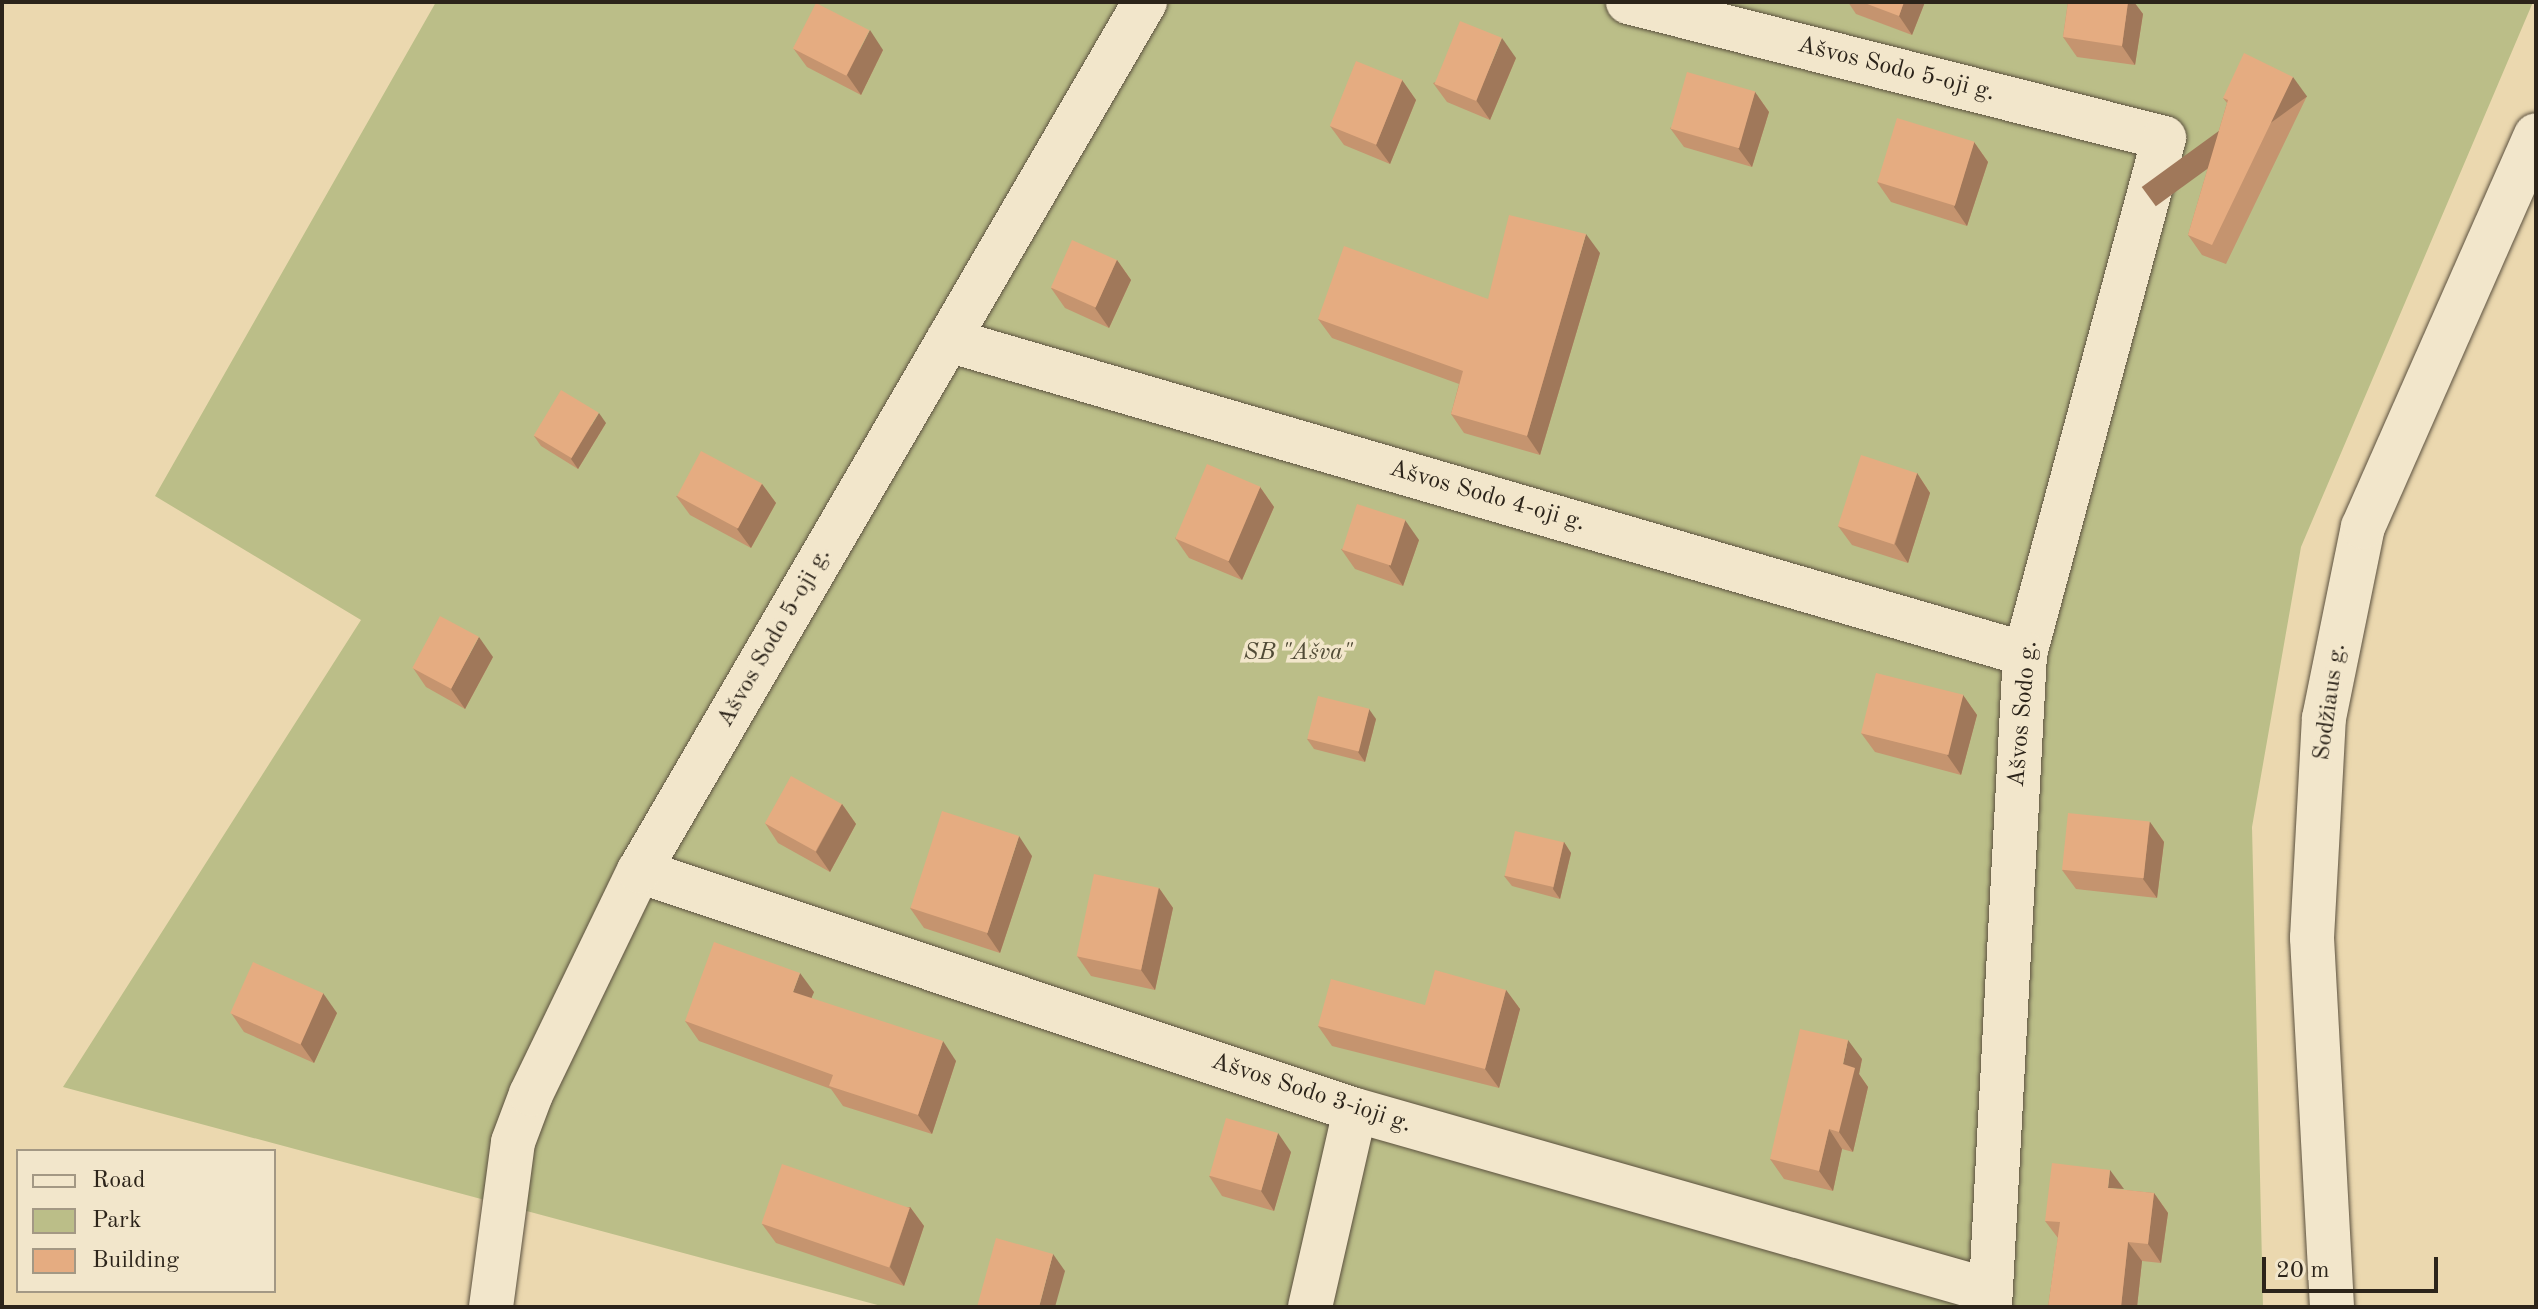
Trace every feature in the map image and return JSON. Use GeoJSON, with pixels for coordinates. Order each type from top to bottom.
{"type":"FeatureCollection","features":[{"type":"Feature","properties":{"kind":"street","name":"Ašvos Sodo 5-oji g."},"geometry":{"type":"LineString","coordinates":[[491,1307],[513,1142],[531,1094],[639,871],[1145,2]]}},
{"type":"Feature","properties":{"kind":"street","name":"Ašvos Sodo 5-oji g."},"geometry":{"type":"LineString","coordinates":[[1628,2],[2164,138]]}},
{"type":"Feature","properties":{"kind":"street","name":"Sodžiaus g."},"geometry":{"type":"LineString","coordinates":[[2332,1307],[2312,938],[2324,718],[2363,527],[2536,135]]}},
{"type":"Feature","properties":{"kind":"street","name":"Ašvos Sodo g."},"geometry":{"type":"LineString","coordinates":[[1990,1299],[2025,654],[2164,138]]}},
{"type":"Feature","properties":{"kind":"street","name":"Ašvos Sodo 4-oji g."},"geometry":{"type":"LineString","coordinates":[[948,340],[2025,654]]}},
{"type":"Feature","properties":{"kind":"street","name":"Ašvos Sodo 3-ioji g."},"geometry":{"type":"LineString","coordinates":[[639,871],[1355,1110],[1990,1299]]}},
{"type":"Feature","properties":{"kind":"street"},"geometry":{"type":"LineString","coordinates":[[1310,1307],[1355,1110]]}},
{"type":"Feature","properties":{"kind":"green space","name":"SB \"Ašva\""},"geometry":{"type":"Polygon","coordinates":[[[436,2],[2533,2],[2301,547],[2252,827],[2263,1307],[885,1307],[63,1087],[361,620],[155,496],[436,2]]]}},
{"type":"Feature","properties":{"kind":"building"},"geometry":{"type":"Polygon","coordinates":[[[1862,2],[1904,2],[1899,16],[1862,2]]]}},
{"type":"Feature","properties":{"kind":"building"},"geometry":{"type":"Polygon","coordinates":[[[2068,2],[2128,2],[2122,46],[2063,37],[2068,2]]]}},
{"type":"Feature","properties":{"kind":"building"},"geometry":{"type":"Polygon","coordinates":[[[816,3],[869,30],[846,76],[793,48],[816,3]]]}},
{"type":"Feature","properties":{"kind":"building"},"geometry":{"type":"Polygon","coordinates":[[[1460,21],[1502,38],[1476,101],[1435,84],[1460,21]]]}},
{"type":"Feature","properties":{"kind":"building"},"geometry":{"type":"Polygon","coordinates":[[[2244,53],[2293,77],[2212,245],[2188,235],[2228,100],[2223,98],[2244,53]]]}},
{"type":"Feature","properties":{"kind":"building"},"geometry":{"type":"Polygon","coordinates":[[[1356,61],[1402,80],[1376,145],[1330,126],[1356,61]]]}},
{"type":"Feature","properties":{"kind":"building"},"geometry":{"type":"Polygon","coordinates":[[[1687,72],[1755,92],[1739,148],[1671,129],[1687,72]]]}},
{"type":"Feature","properties":{"kind":"building"},"geometry":{"type":"Polygon","coordinates":[[[1897,118],[1974,142],[1955,206],[1877,182],[1897,118]]]}},
{"type":"Feature","properties":{"kind":"building"},"geometry":{"type":"Polygon","coordinates":[[[1509,215],[1586,234],[1527,436],[1451,414],[1463,371],[1318,319],[1344,246],[1488,299],[1509,215]]]}},
{"type":"Feature","properties":{"kind":"building"},"geometry":{"type":"Polygon","coordinates":[[[1072,240],[1117,260],[1096,307],[1051,288],[1072,240]]]}},
{"type":"Feature","properties":{"kind":"building"},"geometry":{"type":"Polygon","coordinates":[[[561,390],[599,413],[571,458],[534,435],[561,390]]]}},
{"type":"Feature","properties":{"kind":"building"},"geometry":{"type":"Polygon","coordinates":[[[701,451],[762,483],[738,528],[677,496],[701,451]]]}},
{"type":"Feature","properties":{"kind":"building"},"geometry":{"type":"Polygon","coordinates":[[[1861,455],[1917,473],[1894,545],[1838,526],[1861,455]]]}},
{"type":"Feature","properties":{"kind":"building"},"geometry":{"type":"Polygon","coordinates":[[[1207,464],[1260,487],[1229,561],[1175,539],[1207,464]]]}},
{"type":"Feature","properties":{"kind":"building"},"geometry":{"type":"Polygon","coordinates":[[[1357,504],[1406,520],[1391,565],[1342,550],[1357,504]]]}},
{"type":"Feature","properties":{"kind":"building"},"geometry":{"type":"Polygon","coordinates":[[[440,616],[479,637],[451,689],[412,668],[440,616]]]}},
{"type":"Feature","properties":{"kind":"building"},"geometry":{"type":"Polygon","coordinates":[[[1876,673],[1963,695],[1948,755],[1861,733],[1876,673]]]}},
{"type":"Feature","properties":{"kind":"building"},"geometry":{"type":"Polygon","coordinates":[[[1318,696],[1369,709],[1359,752],[1307,739],[1318,696]]]}},
{"type":"Feature","properties":{"kind":"building"},"geometry":{"type":"Polygon","coordinates":[[[791,776],[842,804],[816,851],[765,823],[791,776]]]}},
{"type":"Feature","properties":{"kind":"building"},"geometry":{"type":"Polygon","coordinates":[[[942,811],[1019,836],[988,933],[910,908],[942,811]]]}},
{"type":"Feature","properties":{"kind":"building"},"geometry":{"type":"Polygon","coordinates":[[[2068,813],[2150,822],[2144,878],[2062,870],[2068,813]]]}},
{"type":"Feature","properties":{"kind":"building"},"geometry":{"type":"Polygon","coordinates":[[[1515,831],[1564,842],[1553,887],[1505,876],[1515,831]]]}},
{"type":"Feature","properties":{"kind":"building"},"geometry":{"type":"Polygon","coordinates":[[[1094,874],[1159,888],[1141,970],[1077,956],[1094,874]]]}},
{"type":"Feature","properties":{"kind":"building"},"geometry":{"type":"Polygon","coordinates":[[[714,942],[800,973],[793,992],[943,1041],[918,1115],[829,1086],[833,1075],[685,1021],[714,942]]]}},
{"type":"Feature","properties":{"kind":"building"},"geometry":{"type":"Polygon","coordinates":[[[253,962],[323,993],[301,1044],[230,1013],[253,962]]]}},
{"type":"Feature","properties":{"kind":"building"},"geometry":{"type":"Polygon","coordinates":[[[1435,970],[1506,990],[1485,1069],[1318,1026],[1331,979],[1425,1005],[1435,970]]]}},
{"type":"Feature","properties":{"kind":"building"},"geometry":{"type":"Polygon","coordinates":[[[1800,1029],[1848,1040],[1843,1064],[1855,1068],[1839,1132],[1829,1129],[1819,1171],[1770,1159],[1800,1029]]]}},
{"type":"Feature","properties":{"kind":"building"},"geometry":{"type":"Polygon","coordinates":[[[1226,1118],[1278,1133],[1261,1191],[1209,1176],[1226,1118]]]}},
{"type":"Feature","properties":{"kind":"building"},"geometry":{"type":"Polygon","coordinates":[[[2052,1163],[2110,1170],[2108,1188],[2154,1193],[2148,1244],[2128,1242],[2121,1307],[2048,1307],[2060,1222],[2045,1221],[2052,1163]]]}},
{"type":"Feature","properties":{"kind":"building"},"geometry":{"type":"Polygon","coordinates":[[[782,1164],[910,1208],[889,1268],[761,1224],[782,1164]]]}},
{"type":"Feature","properties":{"kind":"building"},"geometry":{"type":"Polygon","coordinates":[[[996,1238],[1053,1254],[1039,1307],[977,1307],[996,1238]]]}}]}
